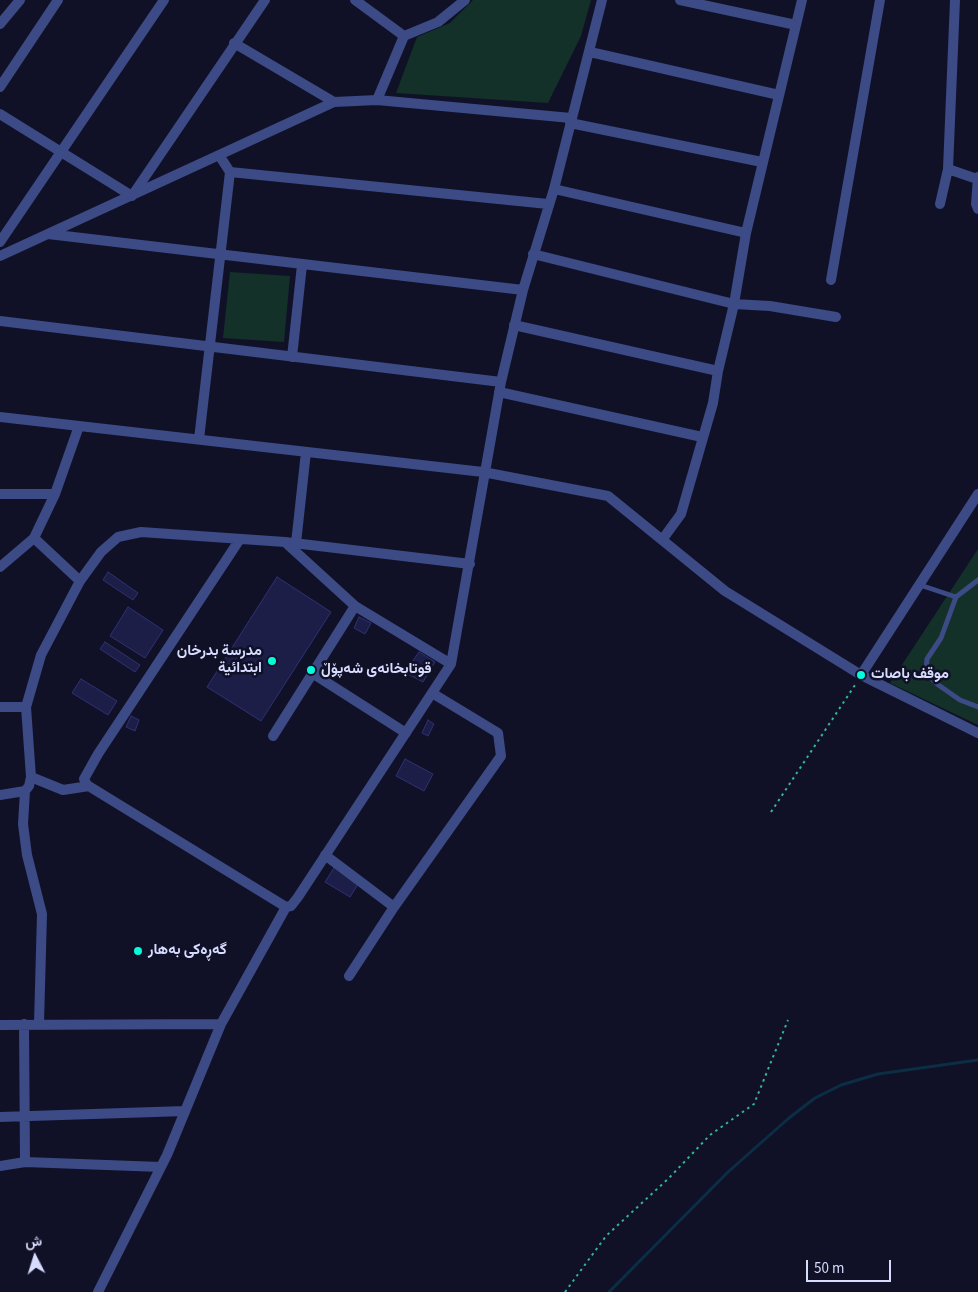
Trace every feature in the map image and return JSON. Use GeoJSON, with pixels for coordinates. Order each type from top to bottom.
{"type":"FeatureCollection","features":[{"type":"Feature","properties":{"kind":"street"},"geometry":{"type":"LineString","coordinates":[[0,24],[20,0]]}},
{"type":"Feature","properties":{"kind":"street"},"geometry":{"type":"LineString","coordinates":[[0,87],[58,0]]}},
{"type":"Feature","properties":{"kind":"street"},"geometry":{"type":"LineString","coordinates":[[0,242],[164,0]]}},
{"type":"Feature","properties":{"kind":"street"},"geometry":{"type":"LineString","coordinates":[[132,196],[234,43],[265,0]]}},
{"type":"Feature","properties":{"kind":"street"},"geometry":{"type":"LineString","coordinates":[[377,100],[404,36],[438,22],[465,0]]}},
{"type":"Feature","properties":{"kind":"street"},"geometry":{"type":"LineString","coordinates":[[240,539],[98,754],[84,780],[89,786],[286,906],[291,906],[451,664],[470,564],[483,472],[514,325],[533,254],[554,189],[602,0]]}},
{"type":"Feature","properties":{"kind":"street"},"geometry":{"type":"LineString","coordinates":[[680,0],[796,25]]}},
{"type":"Feature","properties":{"kind":"street"},"geometry":{"type":"LineString","coordinates":[[662,540],[681,514],[702,437],[714,403],[718,371],[734,304],[746,233],[802,0]]}},
{"type":"Feature","properties":{"kind":"street"},"geometry":{"type":"LineString","coordinates":[[831,280],[880,0]]}},
{"type":"Feature","properties":{"kind":"street"},"geometry":{"type":"LineString","coordinates":[[940,204],[948,168],[955,0]]}},
{"type":"Feature","properties":{"kind":"street"},"geometry":{"type":"LineString","coordinates":[[358,1],[404,36]]}},
{"type":"Feature","properties":{"kind":"street"},"geometry":{"type":"LineString","coordinates":[[234,43],[334,102]]}},
{"type":"Feature","properties":{"kind":"street"},"geometry":{"type":"LineString","coordinates":[[590,52],[778,95]]}},
{"type":"Feature","properties":{"kind":"street"},"geometry":{"type":"LineString","coordinates":[[0,256],[334,102],[377,100],[571,121],[762,162]]}},
{"type":"Feature","properties":{"kind":"street"},"geometry":{"type":"LineString","coordinates":[[0,114],[132,196]]}},
{"type":"Feature","properties":{"kind":"street"},"geometry":{"type":"LineString","coordinates":[[199,439],[230,172],[219,155]]}},
{"type":"Feature","properties":{"kind":"street"},"geometry":{"type":"LineString","coordinates":[[948,168],[978,178],[976,204],[978,209]]}},
{"type":"Feature","properties":{"kind":"street"},"geometry":{"type":"LineString","coordinates":[[230,172],[548,204]]}},
{"type":"Feature","properties":{"kind":"street"},"geometry":{"type":"LineString","coordinates":[[554,189],[746,233]]}},
{"type":"Feature","properties":{"kind":"street"},"geometry":{"type":"LineString","coordinates":[[48,234],[220,256],[523,290]]}},
{"type":"Feature","properties":{"kind":"street"},"geometry":{"type":"LineString","coordinates":[[533,254],[734,304],[770,306],[836,317]]}},
{"type":"Feature","properties":{"kind":"street"},"geometry":{"type":"LineString","coordinates":[[292,357],[302,264]]}},
{"type":"Feature","properties":{"kind":"street"},"geometry":{"type":"LineString","coordinates":[[0,321],[292,357],[500,387],[702,437]]}},
{"type":"Feature","properties":{"kind":"street"},"geometry":{"type":"LineString","coordinates":[[514,325],[718,371]]}},
{"type":"Feature","properties":{"kind":"street"},"geometry":{"type":"LineString","coordinates":[[0,417],[483,472],[608,496],[725,591],[861,675],[978,734]]}},
{"type":"Feature","properties":{"kind":"street"},"geometry":{"type":"LineString","coordinates":[[0,567],[34,538],[55,494],[79,426]]}},
{"type":"Feature","properties":{"kind":"street"},"geometry":{"type":"LineString","coordinates":[[290,542],[306,452]]}},
{"type":"Feature","properties":{"kind":"street"},"geometry":{"type":"LineString","coordinates":[[0,494],[55,494]]}},
{"type":"Feature","properties":{"kind":"street"},"geometry":{"type":"LineString","coordinates":[[861,675],[978,494]]}},
{"type":"Feature","properties":{"kind":"street"},"geometry":{"type":"LineString","coordinates":[[39,1023],[42,914],[27,856],[23,824],[25,791],[29,786],[31,777],[26,707],[41,655],[80,581],[101,552],[118,538],[141,532],[290,542],[470,564]]}},
{"type":"Feature","properties":{"kind":"street"},"geometry":{"type":"LineString","coordinates":[[34,538],[80,581]]}},
{"type":"Feature","properties":{"kind":"street"},"geometry":{"type":"LineString","coordinates":[[290,542],[355,606],[451,664]]}},
{"type":"Feature","properties":{"kind":"street"},"geometry":{"type":"LineString","coordinates":[[273,736],[355,606]]}},
{"type":"Feature","properties":{"kind":"street"},"geometry":{"type":"LineString","coordinates":[[312,673],[406,733]]}},
{"type":"Feature","properties":{"kind":"street"},"geometry":{"type":"LineString","coordinates":[[349,976],[394,907],[501,756],[498,733],[432,693]]}},
{"type":"Feature","properties":{"kind":"street"},"geometry":{"type":"LineString","coordinates":[[0,707],[26,707]]}},
{"type":"Feature","properties":{"kind":"street"},"geometry":{"type":"LineString","coordinates":[[31,777],[63,790],[89,786]]}},
{"type":"Feature","properties":{"kind":"street"},"geometry":{"type":"LineString","coordinates":[[0,795],[25,791]]}},
{"type":"Feature","properties":{"kind":"street"},"geometry":{"type":"LineString","coordinates":[[325,855],[394,907]]}},
{"type":"Feature","properties":{"kind":"street"},"geometry":{"type":"LineString","coordinates":[[98,1292],[161,1167],[221,1024],[286,906]]}},
{"type":"Feature","properties":{"kind":"street"},"geometry":{"type":"LineString","coordinates":[[0,1025],[39,1023],[221,1024]]}},
{"type":"Feature","properties":{"kind":"street"},"geometry":{"type":"LineString","coordinates":[[24,1024],[25,1162]]}},
{"type":"Feature","properties":{"kind":"street"},"geometry":{"type":"LineString","coordinates":[[0,1117],[185,1111]]}},
{"type":"Feature","properties":{"kind":"street"},"geometry":{"type":"LineString","coordinates":[[0,1166],[25,1162],[161,1167]]}},
{"type":"Feature","properties":{"kind":"lane"},"geometry":{"type":"LineString","coordinates":[[978,580],[956,597],[941,638],[927,659],[926,673],[937,684],[960,700],[978,707]]}},
{"type":"Feature","properties":{"kind":"lane"},"geometry":{"type":"LineString","coordinates":[[919,585],[956,597]]}},
{"type":"Feature","properties":{"kind":"path"},"geometry":{"type":"LineString","coordinates":[[771,812],[861,675]]}},
{"type":"Feature","properties":{"kind":"path"},"geometry":{"type":"LineString","coordinates":[[565,1292],[606,1236],[668,1178],[710,1135],[754,1104],[788,1020]]}},
{"type":"Feature","properties":{"kind":"green space"},"geometry":{"type":"Polygon","coordinates":[[[473,0],[591,0],[581,36],[548,103],[396,93],[417,37],[450,23],[473,0]]]}},
{"type":"Feature","properties":{"kind":"green space"},"geometry":{"type":"Polygon","coordinates":[[[230,272],[290,276],[284,342],[223,338],[230,272]]]}},
{"type":"Feature","properties":{"kind":"green space"},"geometry":{"type":"Polygon","coordinates":[[[978,549],[978,725],[890,683],[978,549]]]}},
{"type":"Feature","properties":{"kind":"building"},"geometry":{"type":"Polygon","coordinates":[[[108,572],[138,593],[133,600],[103,580],[108,572]]]}},
{"type":"Feature","properties":{"kind":"building"},"geometry":{"type":"Polygon","coordinates":[[[277,577],[331,612],[261,721],[207,687],[277,577]]]}},
{"type":"Feature","properties":{"kind":"building"},"geometry":{"type":"Polygon","coordinates":[[[128,607],[163,630],[145,658],[110,636],[128,607]]]}},
{"type":"Feature","properties":{"kind":"building"},"geometry":{"type":"Polygon","coordinates":[[[359,617],[371,623],[365,634],[354,628],[359,617]]]}},
{"type":"Feature","properties":{"kind":"building"},"geometry":{"type":"Polygon","coordinates":[[[105,642],[140,665],[135,672],[100,649],[105,642]]]}},
{"type":"Feature","properties":{"kind":"building"},"geometry":{"type":"Polygon","coordinates":[[[419,652],[435,662],[429,672],[412,662],[419,652]]]}},
{"type":"Feature","properties":{"kind":"building"},"geometry":{"type":"Polygon","coordinates":[[[412,662],[429,672],[423,682],[406,673],[412,662]]]}},
{"type":"Feature","properties":{"kind":"building"},"geometry":{"type":"Polygon","coordinates":[[[81,679],[117,701],[108,715],[72,693],[81,679]]]}},
{"type":"Feature","properties":{"kind":"building"},"geometry":{"type":"Polygon","coordinates":[[[131,716],[139,720],[135,731],[126,727],[131,716]]]}},
{"type":"Feature","properties":{"kind":"building"},"geometry":{"type":"Polygon","coordinates":[[[428,720],[434,724],[428,736],[422,733],[428,720]]]}},
{"type":"Feature","properties":{"kind":"building"},"geometry":{"type":"Polygon","coordinates":[[[405,759],[433,774],[424,791],[396,776],[405,759]]]}},
{"type":"Feature","properties":{"kind":"building"},"geometry":{"type":"Polygon","coordinates":[[[337,863],[362,878],[350,897],[325,882],[337,863]]]}},
{"type":"Feature","properties":{"kind":"waterway"},"geometry":{"type":"LineString","coordinates":[[609,1292],[728,1172],[789,1118],[815,1098],[841,1085],[878,1074],[978,1060]]}},
{"type":"Feature","properties":{"kind":"place","name":"مدرسة بدرخان ابتدائية"},"geometry":{"type":"Point","coordinates":[272,661]}},
{"type":"Feature","properties":{"kind":"place","name":"قوتابخانەی شەپۆڵ"},"geometry":{"type":"Point","coordinates":[311,670]}},
{"type":"Feature","properties":{"kind":"place","name":"موقف باصات"},"geometry":{"type":"Point","coordinates":[861,675]}},
{"type":"Feature","properties":{"kind":"place","name":"گەڕەکی بەهار"},"geometry":{"type":"Point","coordinates":[138,951]}}]}
